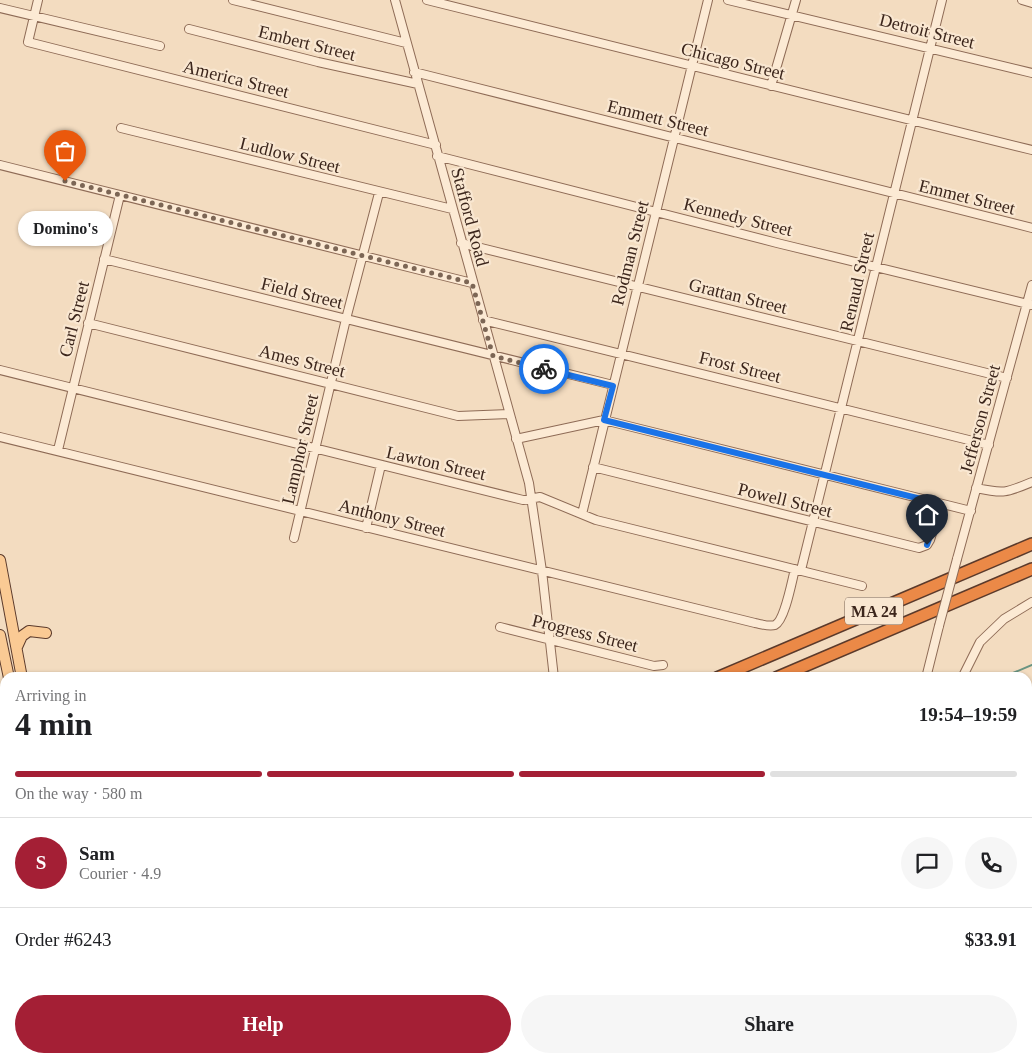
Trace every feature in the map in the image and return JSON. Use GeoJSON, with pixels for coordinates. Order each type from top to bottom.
{"type":"FeatureCollection","features":[{"type":"Feature","properties":{"kind":"highway","name":"MA 24"},"geometry":{"type":"LineString","coordinates":[[731,672],[1032,544]]}},
{"type":"Feature","properties":{"kind":"highway","name":"MA 24"},"geometry":{"type":"LineString","coordinates":[[790,672],[1032,569]]}},
{"type":"Feature","properties":{"kind":"main road"},"geometry":{"type":"LineString","coordinates":[[0,560],[5,608],[21,672]]}},
{"type":"Feature","properties":{"kind":"main road"},"geometry":{"type":"LineString","coordinates":[[16,648],[26,632],[46,633]]}},
{"type":"Feature","properties":{"kind":"main road"},"geometry":{"type":"LineString","coordinates":[[0,635],[8,672]]}},
{"type":"Feature","properties":{"kind":"street"},"geometry":{"type":"LineString","coordinates":[[34,17],[38,0]]}},
{"type":"Feature","properties":{"kind":"street"},"geometry":{"type":"LineString","coordinates":[[233,0],[406,43]]}},
{"type":"Feature","properties":{"kind":"street","name":"Stafford Road"},"geometry":{"type":"LineString","coordinates":[[395,0],[532,498],[553,672]]}},
{"type":"Feature","properties":{"kind":"street","name":"Chicago Street"},"geometry":{"type":"LineString","coordinates":[[427,0],[1032,150]]}},
{"type":"Feature","properties":{"kind":"street","name":"Rodman Street"},"geometry":{"type":"LineString","coordinates":[[582,514],[708,0]]}},
{"type":"Feature","properties":{"kind":"street","name":"Detroit Street"},"geometry":{"type":"LineString","coordinates":[[728,0],[1032,73]]}},
{"type":"Feature","properties":{"kind":"street"},"geometry":{"type":"LineString","coordinates":[[771,86],[796,0]]}},
{"type":"Feature","properties":{"kind":"street","name":"Renaud Street"},"geometry":{"type":"LineString","coordinates":[[776,624],[783,614],[814,523],[942,0]]}},
{"type":"Feature","properties":{"kind":"street"},"geometry":{"type":"LineString","coordinates":[[1022,0],[1032,3]]}},
{"type":"Feature","properties":{"kind":"street"},"geometry":{"type":"LineString","coordinates":[[0,8],[160,46]]}},
{"type":"Feature","properties":{"kind":"street","name":"America Street"},"geometry":{"type":"LineString","coordinates":[[34,17],[28,42],[436,145]]}},
{"type":"Feature","properties":{"kind":"street","name":"Embert Street"},"geometry":{"type":"LineString","coordinates":[[189,29],[318,62],[418,84]]}},
{"type":"Feature","properties":{"kind":"street","name":"Emmett Street"},"geometry":{"type":"LineString","coordinates":[[414,72],[894,194]]}},
{"type":"Feature","properties":{"kind":"street","name":"Ludlow Street"},"geometry":{"type":"LineString","coordinates":[[122,128],[452,210]]}},
{"type":"Feature","properties":{"kind":"street","name":"Kennedy Street"},"geometry":{"type":"LineString","coordinates":[[437,156],[1030,304]]}},
{"type":"Feature","properties":{"kind":"street"},"geometry":{"type":"LineString","coordinates":[[0,165],[472,283]]}},
{"type":"Feature","properties":{"kind":"street","name":"Lamphor Street"},"geometry":{"type":"LineString","coordinates":[[294,538],[346,320],[379,193]]}},
{"type":"Feature","properties":{"kind":"street","name":"Emmet Street"},"geometry":{"type":"LineString","coordinates":[[894,194],[1032,228]]}},
{"type":"Feature","properties":{"kind":"street","name":"Carl Street"},"geometry":{"type":"LineString","coordinates":[[58,450],[120,195]]}},
{"type":"Feature","properties":{"kind":"street","name":"Grattan Street"},"geometry":{"type":"LineString","coordinates":[[461,243],[1007,378]]}},
{"type":"Feature","properties":{"kind":"street","name":"Field Street"},"geometry":{"type":"LineString","coordinates":[[104,259],[613,386]]}},
{"type":"Feature","properties":{"kind":"street","name":"Jefferson Street"},"geometry":{"type":"LineString","coordinates":[[928,672],[976,488],[1030,304],[1032,285]]}},
{"type":"Feature","properties":{"kind":"street","name":"Frost Street"},"geometry":{"type":"LineString","coordinates":[[483,320],[621,352],[988,445]]}},
{"type":"Feature","properties":{"kind":"street","name":"Ames Street"},"geometry":{"type":"LineString","coordinates":[[88,324],[458,416],[509,414]]}},
{"type":"Feature","properties":{"kind":"street","name":"Lawton Street"},"geometry":{"type":"LineString","coordinates":[[0,370],[315,450],[523,500],[540,497],[582,514],[862,586]]}},
{"type":"Feature","properties":{"kind":"street"},"geometry":{"type":"LineString","coordinates":[[516,439],[604,420],[971,510]]}},
{"type":"Feature","properties":{"kind":"street","name":"Anthony Street"},"geometry":{"type":"LineString","coordinates":[[0,437],[755,623],[770,626],[776,624]]}},
{"type":"Feature","properties":{"kind":"street"},"geometry":{"type":"LineString","coordinates":[[366,528],[381,465]]}},
{"type":"Feature","properties":{"kind":"street","name":"Powell Street"},"geometry":{"type":"LineString","coordinates":[[593,467],[910,546],[923,547],[930,540],[941,504]]}},
{"type":"Feature","properties":{"kind":"street"},"geometry":{"type":"LineString","coordinates":[[976,488],[999,493],[1008,492],[1032,482]]}},
{"type":"Feature","properties":{"kind":"street"},"geometry":{"type":"LineString","coordinates":[[965,672],[980,642],[1004,619],[1032,602]]}},
{"type":"Feature","properties":{"kind":"street","name":"Progress Street"},"geometry":{"type":"LineString","coordinates":[[500,627],[654,666],[663,664]]}},
{"type":"Feature","properties":{"kind":"waterway"},"geometry":{"type":"LineString","coordinates":[[1015,672],[1032,665]]}},
{"type":"Feature","properties":{"kind":"way so far"},"geometry":{"type":"LineString","coordinates":[[65,181],[472,283],[493,356],[544,369]]}},
{"type":"Feature","properties":{"kind":"place","name":"Domino's"},"geometry":{"type":"Point","coordinates":[65,181]}},
{"type":"Feature","properties":{"kind":"route"},"geometry":{"type":"LineString","coordinates":[[544,369],[613,386],[604,420],[884,488],[941,504],[927,545]]}}]}
